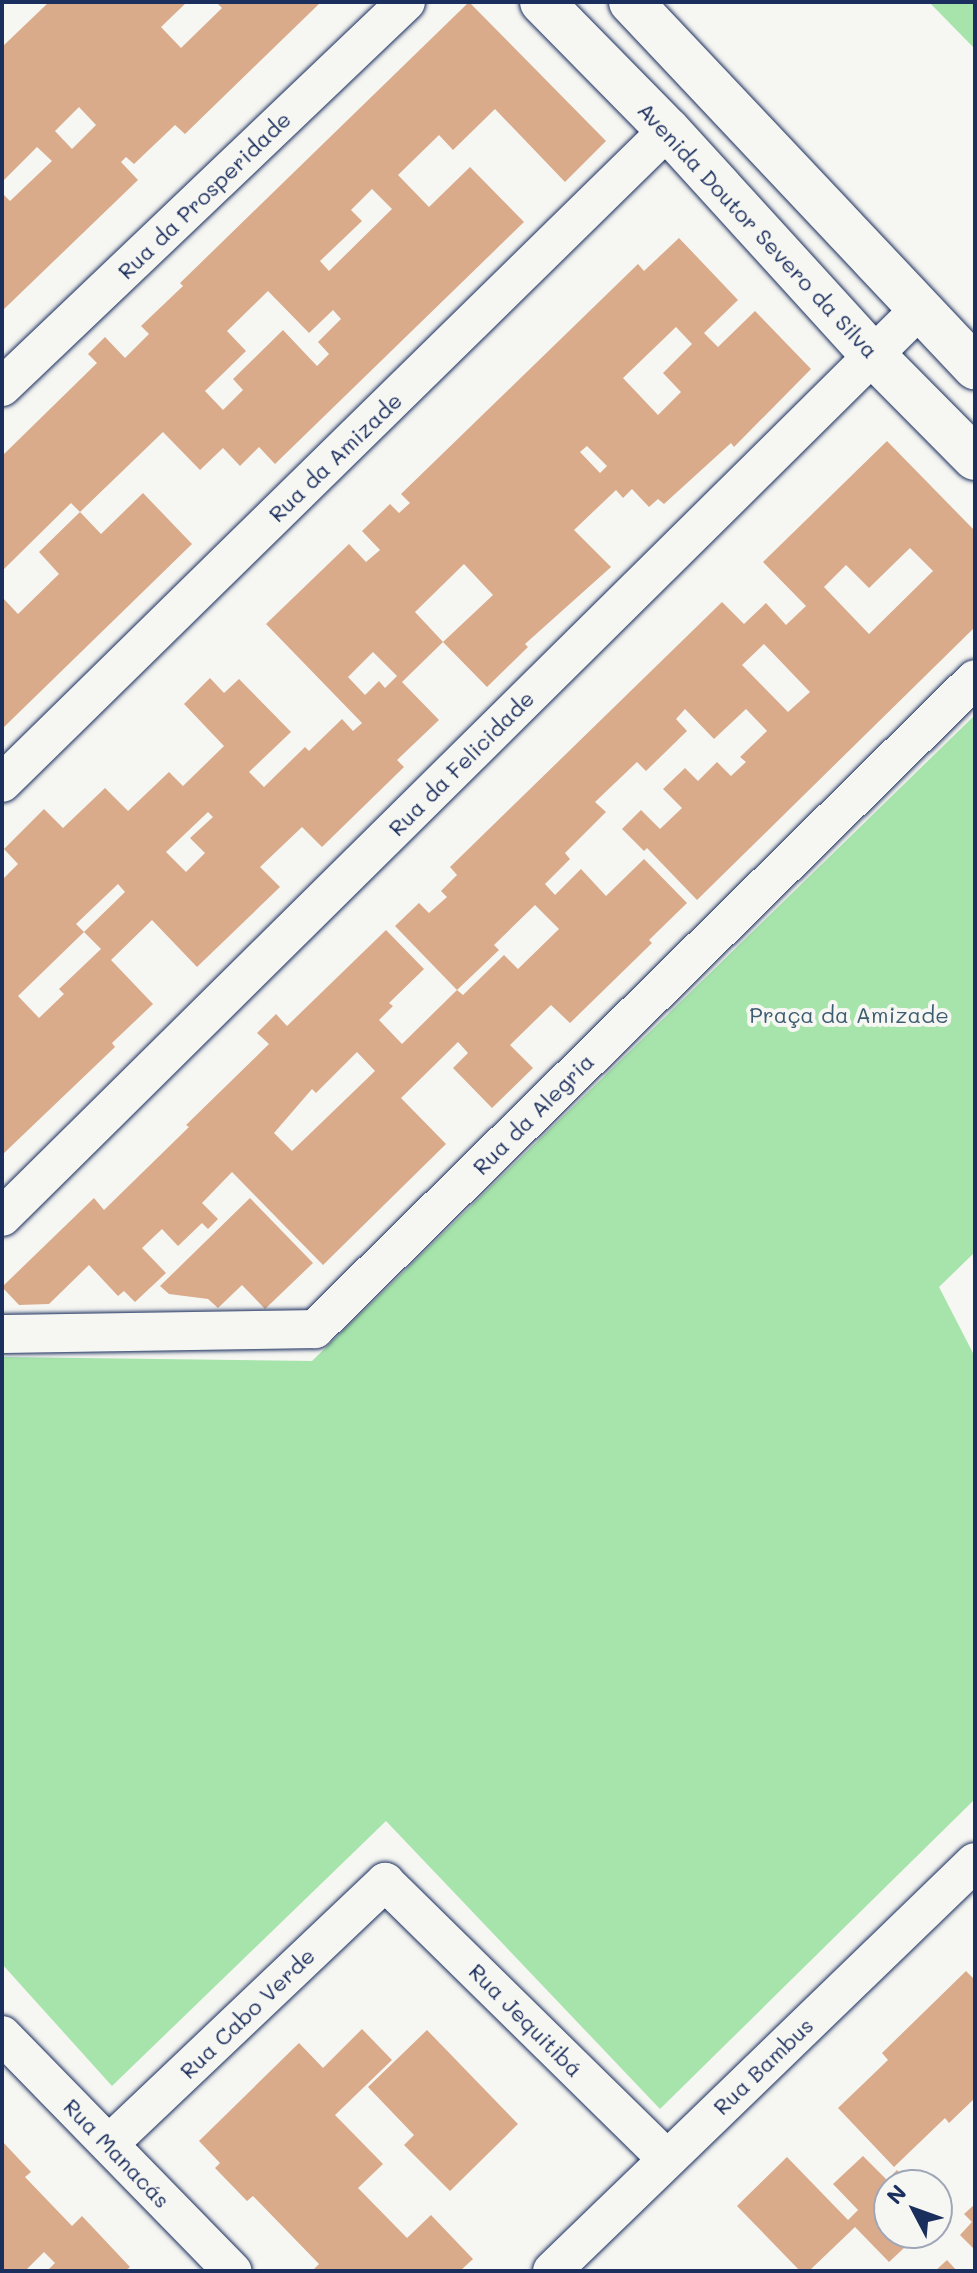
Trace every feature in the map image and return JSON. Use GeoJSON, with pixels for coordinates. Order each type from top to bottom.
{"type":"FeatureCollection","features":[{"type":"Feature","properties":{"kind":"main road","name":"Avenida Doutor Severo da Silva"},"geometry":{"type":"LineString","coordinates":[[542,2],[668,130],[873,355],[975,458]]}},
{"type":"Feature","properties":{"kind":"main road"},"geometry":{"type":"LineString","coordinates":[[631,2],[975,367]]}},
{"type":"Feature","properties":{"kind":"street","name":"Rua da Prosperidade"},"geometry":{"type":"LineString","coordinates":[[2,387],[406,2]]}},
{"type":"Feature","properties":{"kind":"street","name":"Rua da Amizade"},"geometry":{"type":"LineString","coordinates":[[2,783],[668,130]]}},
{"type":"Feature","properties":{"kind":"street","name":"Rua da Felicidade"},"geometry":{"type":"LineString","coordinates":[[2,1217],[920,309]]}},
{"type":"Feature","properties":{"kind":"street","name":"Rua da Alegria"},"geometry":{"type":"LineString","coordinates":[[2,1334],[315,1329],[975,679]]}},
{"type":"Feature","properties":{"kind":"street","name":"Rua Bambus"},"geometry":{"type":"LineString","coordinates":[[552,2271],[975,1862]]}},
{"type":"Feature","properties":{"kind":"street","name":"Rua Jequitibá"},"geometry":{"type":"LineString","coordinates":[[385,1882],[667,2159]]}},
{"type":"Feature","properties":{"kind":"street","name":"Rua Cabo Verde"},"geometry":{"type":"LineString","coordinates":[[109,2144],[385,1882]]}},
{"type":"Feature","properties":{"kind":"street","name":"Rua Manacás"},"geometry":{"type":"LineString","coordinates":[[2,2035],[232,2271]]}},
{"type":"Feature","properties":{"kind":"green space"},"geometry":{"type":"Polygon","coordinates":[[[929,2],[975,2],[975,49],[929,2]]]}},
{"type":"Feature","properties":{"kind":"green space","name":"Praça da Amizade"},"geometry":{"type":"Polygon","coordinates":[[[975,715],[975,1252],[939,1287],[975,1357],[975,1799],[660,2109],[386,1821],[112,2086],[2,1964],[2,1357],[312,1361],[975,715]]]}},
{"type":"Feature","properties":{"kind":"building"},"geometry":{"type":"Polygon","coordinates":[[[49,2],[187,2],[161,27],[181,48],[222,8],[216,2],[321,2],[185,134],[175,125],[134,164],[126,157],[121,162],[138,180],[2,311],[2,193],[10,201],[52,161],[37,147],[2,182],[2,47],[49,2]],[[79,107],[55,131],[72,149],[96,125],[79,107]]]}},
{"type":"Feature","properties":{"kind":"building"},"geometry":{"type":"Polygon","coordinates":[[[469,2],[606,141],[565,182],[495,109],[453,150],[439,135],[398,175],[429,207],[470,167],[524,222],[275,464],[259,447],[240,466],[223,448],[200,470],[163,432],[80,512],[71,503],[2,571],[2,456],[97,363],[88,354],[105,337],[125,358],[149,334],[141,326],[183,286],[180,283],[469,2]],[[372,189],[351,210],[362,221],[320,261],[329,271],[392,209],[372,189]],[[268,291],[227,331],[246,351],[205,391],[223,410],[243,390],[233,379],[283,330],[317,366],[329,354],[318,342],[341,319],[333,310],[309,333],[268,291]]]}},
{"type":"Feature","properties":{"kind":"building"},"geometry":{"type":"Polygon","coordinates":[[[679,238],[738,300],[704,333],[718,347],[755,311],[811,369],[734,447],[731,443],[664,504],[658,499],[649,507],[632,489],[623,498],[616,490],[574,530],[611,567],[525,644],[528,647],[487,687],[443,642],[402,682],[439,720],[397,760],[404,767],[322,847],[302,827],[260,867],[280,887],[197,967],[152,920],[111,960],[153,1004],[112,1043],[115,1047],[2,1155],[2,880],[18,864],[4,849],[44,809],[63,828],[105,788],[128,811],[169,772],[183,786],[224,746],[184,704],[210,678],[224,693],[239,679],[291,732],[249,772],[264,787],[305,747],[309,751],[342,719],[353,731],[362,723],[266,624],[349,544],[366,562],[380,550],[362,531],[390,504],[399,513],[410,503],[401,494],[638,264],[644,271],[679,238]],[[676,327],[623,378],[658,415],[681,392],[663,373],[692,344],[676,327]],[[587,446],[580,452],[600,473],[607,466],[587,446]],[[464,564],[415,612],[443,642],[493,595],[464,564]],[[373,652],[348,677],[365,695],[379,681],[385,688],[397,676],[373,652]],[[208,812],[166,852],[186,872],[205,853],[190,838],[213,817],[208,812]],[[118,884],[76,924],[84,932],[125,892],[118,884]],[[84,932],[18,996],[39,1018],[64,994],[59,989],[101,949],[84,932]]]}},
{"type":"Feature","properties":{"kind":"building"},"geometry":{"type":"Polygon","coordinates":[[[887,441],[975,531],[975,627],[697,900],[647,848],[644,851],[622,829],[641,810],[660,829],[682,808],[663,789],[685,768],[698,781],[717,762],[731,776],[746,762],[740,757],[767,731],[746,709],[714,739],[685,709],[676,719],[687,731],[646,771],[637,762],[595,802],[606,812],[565,853],[570,859],[545,884],[555,895],[581,869],[606,896],[644,859],[687,903],[649,940],[652,943],[570,1023],[551,1005],[510,1045],[533,1068],[492,1108],[453,1068],[468,1053],[458,1042],[401,1098],[446,1144],[323,1265],[232,1172],[202,1203],[218,1219],[208,1229],[202,1223],[178,1246],[162,1229],[142,1248],[166,1273],[135,1302],[124,1291],[118,1296],[89,1265],[49,1304],[19,1305],[2,1287],[94,1198],[104,1210],[189,1127],[186,1125],[269,1044],[257,1033],[276,1014],[287,1026],[386,930],[424,969],[389,1003],[393,1006],[379,1020],[402,1044],[457,990],[395,926],[419,903],[429,913],[447,897],[441,891],[457,875],[450,867],[722,602],[744,624],[766,603],[786,625],[806,606],[763,562],[887,441]],[[910,548],[869,588],[846,565],[824,587],[869,634],[933,571],[910,548]],[[764,644],[742,665],[788,712],[810,692],[764,644]],[[535,905],[494,945],[499,950],[457,990],[463,995],[504,955],[518,969],[559,929],[535,905]],[[357,1052],[316,1093],[312,1089],[274,1133],[292,1151],[375,1071],[357,1052]]]}},
{"type":"Feature","properties":{"kind":"building"},"geometry":{"type":"Polygon","coordinates":[[[143,493],[192,544],[2,729],[2,597],[18,614],[59,574],[39,552],[80,512],[101,534],[143,493]]]}},
{"type":"Feature","properties":{"kind":"building"},"geometry":{"type":"Polygon","coordinates":[[[250,1198],[313,1263],[265,1309],[242,1285],[218,1308],[208,1299],[169,1294],[160,1286],[250,1198]]]}},
{"type":"Feature","properties":{"kind":"building"},"geometry":{"type":"Polygon","coordinates":[[[966,1971],[975,1980],[975,2098],[949,2123],[945,2118],[894,2167],[838,2108],[888,2060],[882,2053],[966,1971]]]}},
{"type":"Feature","properties":{"kind":"building"},"geometry":{"type":"Polygon","coordinates":[[[362,2029],[392,2060],[335,2115],[383,2164],[358,2188],[407,2238],[431,2215],[473,2259],[460,2271],[312,2271],[319,2264],[253,2196],[247,2201],[215,2168],[220,2163],[199,2141],[299,2043],[323,2068],[362,2029]]]}},
{"type":"Feature","properties":{"kind":"building"},"geometry":{"type":"Polygon","coordinates":[[[427,2030],[518,2124],[450,2191],[404,2145],[414,2135],[368,2087],[427,2030]]]}},
{"type":"Feature","properties":{"kind":"building"},"geometry":{"type":"Polygon","coordinates":[[[2,2141],[31,2172],[25,2177],[72,2226],[82,2216],[130,2267],[125,2271],[47,2271],[55,2263],[44,2252],[25,2271],[6,2271],[2,2267],[2,2141]]]}},
{"type":"Feature","properties":{"kind":"building"},"geometry":{"type":"Polygon","coordinates":[[[863,2156],[876,2169],[873,2169],[873,2246],[855,2227],[809,2271],[800,2271],[737,2206],[787,2157],[848,2220],[858,2210],[833,2184],[863,2156]]]}},
{"type":"Feature","properties":{"kind":"building"},"geometry":{"type":"Polygon","coordinates":[[[975,2204],[975,2250],[960,2235],[972,2222],[964,2214],[975,2204]]]}},
{"type":"Feature","properties":{"kind":"building"},"geometry":{"type":"Polygon","coordinates":[[[876,2249],[903,2249],[889,2262],[876,2249]]]}},
{"type":"Feature","properties":{"kind":"building"},"geometry":{"type":"Polygon","coordinates":[[[947,2260],[957,2271],[935,2271],[947,2260]]]}}]}
